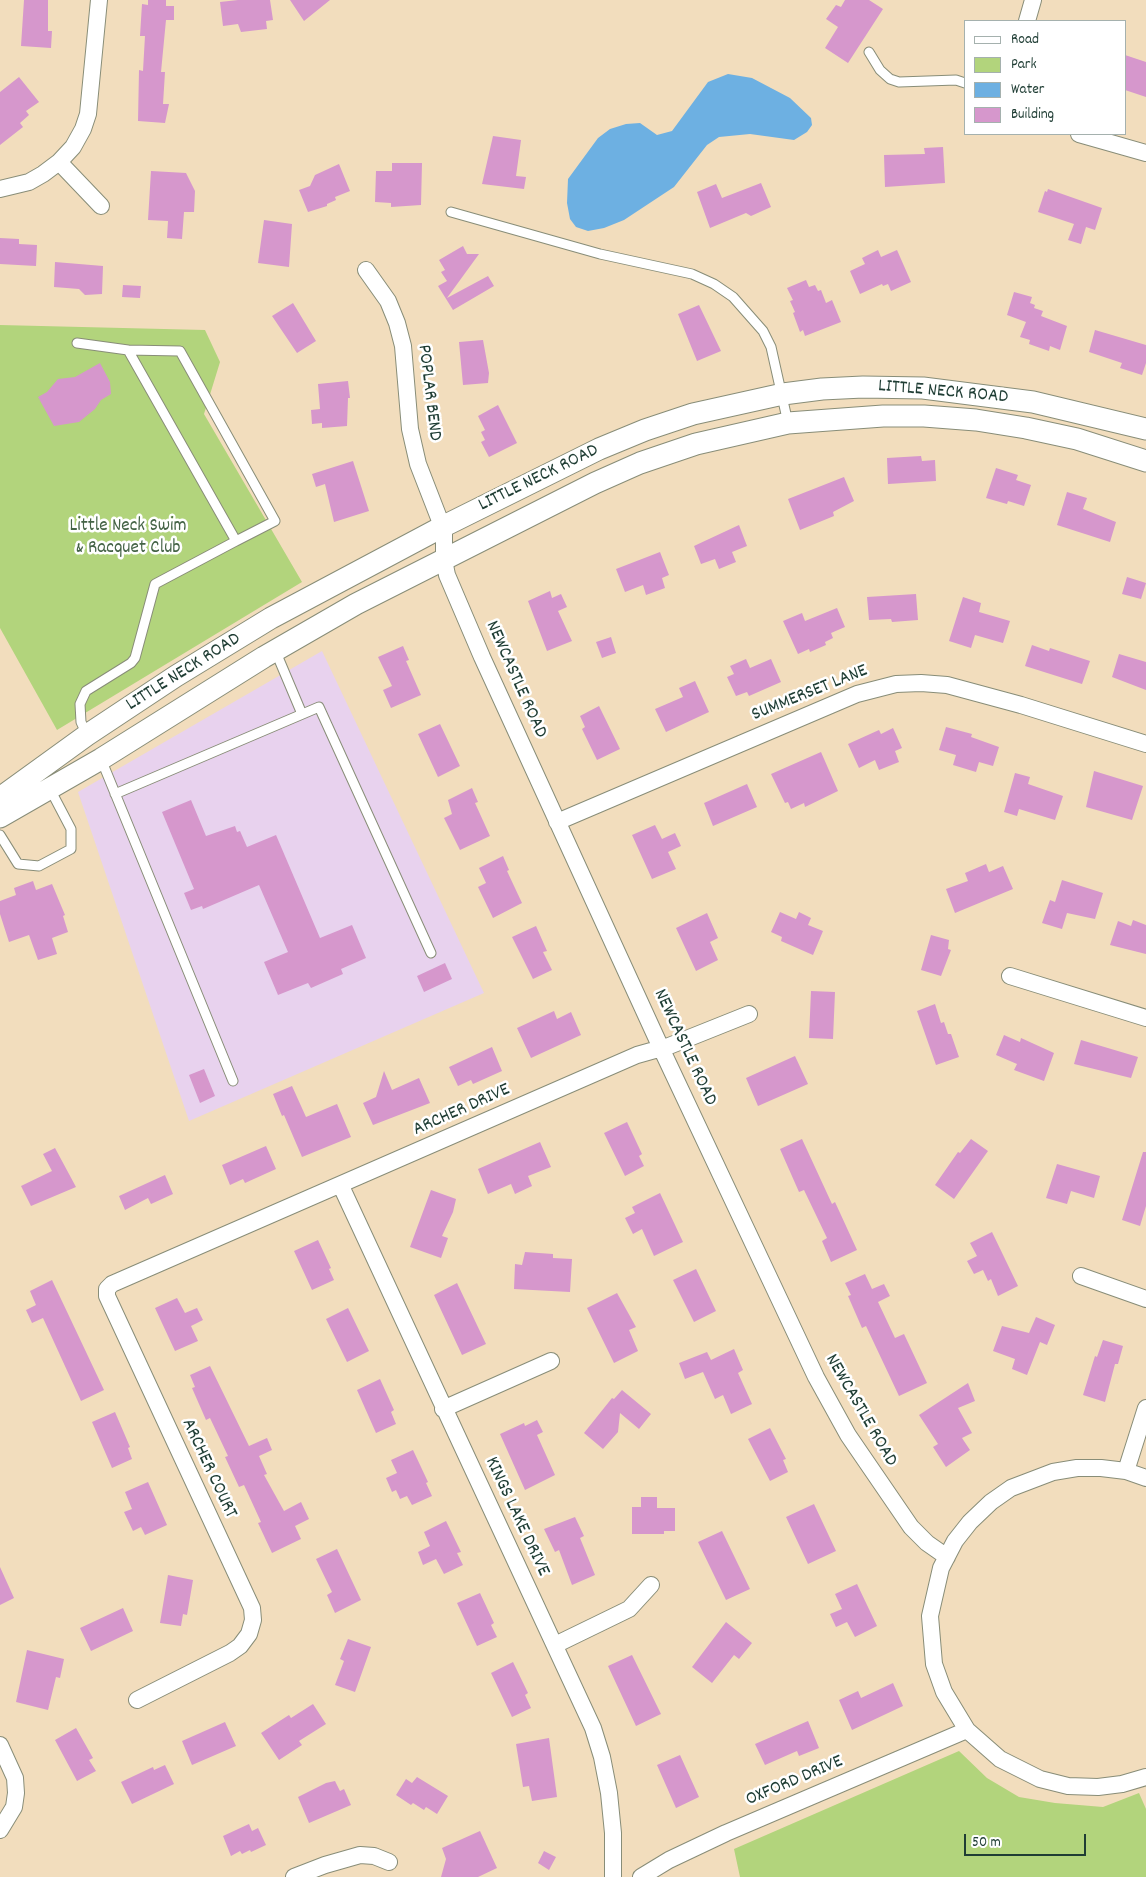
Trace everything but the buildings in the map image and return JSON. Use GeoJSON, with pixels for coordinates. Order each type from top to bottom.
{"type":"FeatureCollection","features":[{"type":"Feature","properties":{"kind":"street"},"geometry":{"type":"LineString","coordinates":[[0,190],[29,182],[59,162],[72,147],[88,114],[99,0]]}},
{"type":"Feature","properties":{"kind":"street"},"geometry":{"type":"LineString","coordinates":[[1027,20],[1033,0]]}},
{"type":"Feature","properties":{"kind":"street"},"geometry":{"type":"LineString","coordinates":[[1083,135],[1146,153]]}},
{"type":"Feature","properties":{"kind":"street"},"geometry":{"type":"LineString","coordinates":[[59,162],[101,206]]}},
{"type":"Feature","properties":{"kind":"street","name":"POPLAR BEND"},"geometry":{"type":"LineString","coordinates":[[366,270],[388,301],[397,323],[403,346],[410,429],[427,492],[442,527]]}},
{"type":"Feature","properties":{"kind":"street","name":"LITTLE NECK ROAD"},"geometry":{"type":"LineString","coordinates":[[0,798],[87,735],[176,676],[271,618],[442,527],[599,449],[645,430],[693,414],[783,394],[863,387],[924,388],[1033,402],[1146,429]]}},
{"type":"Feature","properties":{"kind":"street","name":"LITTLE NECK ROAD"},"geometry":{"type":"LineString","coordinates":[[0,817],[101,759],[275,650],[356,604],[594,483],[640,463],[706,441],[788,423],[883,416],[976,420],[1077,439],[1146,461]]}},
{"type":"Feature","properties":{"kind":"street","name":"NEWCASTLE ROAD"},"geometry":{"type":"LineString","coordinates":[[442,527],[444,560],[447,574],[482,657],[791,1326],[844,1427],[877,1480],[911,1527],[946,1557]]}},
{"type":"Feature","properties":{"kind":"street","name":"SUMMERSET LANE"},"geometry":{"type":"LineString","coordinates":[[557,822],[857,694],[896,684],[922,683],[947,685],[1021,705],[1146,744]]}},
{"type":"Feature","properties":{"kind":"street"},"geometry":{"type":"LineString","coordinates":[[87,735],[101,759]]}},
{"type":"Feature","properties":{"kind":"street"},"geometry":{"type":"LineString","coordinates":[[1010,976],[1146,1018]]}},
{"type":"Feature","properties":{"kind":"street","name":"ARCHER DRIVE"},"geometry":{"type":"LineString","coordinates":[[193,1249],[637,1055],[661,1048],[749,1014]]}},
{"type":"Feature","properties":{"kind":"street","name":"KINGS LAKE DRIVE"},"geometry":{"type":"LineString","coordinates":[[340,1186],[593,1728],[602,1756],[612,1825],[614,1877]]}},
{"type":"Feature","properties":{"kind":"street","name":"ARCHER COURT"},"geometry":{"type":"LineString","coordinates":[[136,1700],[230,1653],[240,1646],[249,1634],[253,1620],[252,1608],[107,1296],[107,1289],[112,1284],[193,1249]]}},
{"type":"Feature","properties":{"kind":"street"},"geometry":{"type":"LineString","coordinates":[[1081,1276],[1146,1299]]}},
{"type":"Feature","properties":{"kind":"street"},"geometry":{"type":"LineString","coordinates":[[443,1409],[551,1361]]}},
{"type":"Feature","properties":{"kind":"street"},"geometry":{"type":"LineString","coordinates":[[1126,1471],[1146,1408]]}},
{"type":"Feature","properties":{"kind":"street"},"geometry":{"type":"LineString","coordinates":[[1146,1478],[1126,1471],[1077,1468],[1029,1479],[991,1502],[970,1522],[946,1557],[934,1591],[930,1616],[930,1640],[934,1664],[944,1692],[967,1730],[1000,1759],[1040,1779],[1068,1786],[1098,1787],[1146,1777]]}},
{"type":"Feature","properties":{"kind":"street"},"geometry":{"type":"LineString","coordinates":[[555,1645],[629,1609],[651,1585]]}},
{"type":"Feature","properties":{"kind":"street","name":"OXFORD DRIVE"},"geometry":{"type":"LineString","coordinates":[[641,1877],[669,1860],[726,1833],[967,1730]]}},
{"type":"Feature","properties":{"kind":"street"},"geometry":{"type":"LineString","coordinates":[[0,1745],[15,1778],[16,1793],[14,1807],[0,1830]]}},
{"type":"Feature","properties":{"kind":"street"},"geometry":{"type":"LineString","coordinates":[[294,1877],[325,1865],[360,1856],[374,1856],[389,1862]]}},
{"type":"Feature","properties":{"kind":"lane"},"geometry":{"type":"LineString","coordinates":[[868,52],[880,70],[890,79],[900,82],[956,80],[964,83]]}},
{"type":"Feature","properties":{"kind":"lane"},"geometry":{"type":"LineString","coordinates":[[451,212],[600,254],[692,274],[714,284],[733,297],[763,331],[771,347],[788,423]]}},
{"type":"Feature","properties":{"kind":"lane"},"geometry":{"type":"LineString","coordinates":[[78,343],[128,350],[180,351],[275,520],[155,584],[131,663],[86,691],[80,704],[81,722],[87,735]]}},
{"type":"Feature","properties":{"kind":"lane"},"geometry":{"type":"LineString","coordinates":[[128,350],[236,541]]}},
{"type":"Feature","properties":{"kind":"lane"},"geometry":{"type":"LineString","coordinates":[[275,650],[302,714]]}},
{"type":"Feature","properties":{"kind":"lane"},"geometry":{"type":"LineString","coordinates":[[115,794],[319,707],[431,953]]}},
{"type":"Feature","properties":{"kind":"lane"},"geometry":{"type":"LineString","coordinates":[[101,759],[233,1081]]}},
{"type":"Feature","properties":{"kind":"lane"},"geometry":{"type":"LineString","coordinates":[[0,835],[18,864],[39,866],[71,849],[71,829],[50,789]]}},
{"type":"Feature","properties":{"kind":"shaded area"},"geometry":{"type":"Polygon","coordinates":[[[322,651],[484,993],[189,1121],[78,792],[322,651]]]}},
{"type":"Feature","properties":{"kind":"green space","name":"Little Neck Swim & Racquet Club"},"geometry":{"type":"Polygon","coordinates":[[[0,325],[205,330],[220,362],[204,414],[302,582],[57,730],[0,628],[0,325]]]}},
{"type":"Feature","properties":{"kind":"green space"},"geometry":{"type":"Polygon","coordinates":[[[959,1751],[987,1778],[1019,1797],[1055,1803],[1103,1807],[1139,1793],[1146,1809],[1146,1877],[740,1877],[734,1849],[959,1751]]]}},
{"type":"Feature","properties":{"kind":"water"},"geometry":{"type":"Polygon","coordinates":[[[728,74],[752,78],[790,98],[811,118],[812,125],[807,132],[794,140],[750,134],[719,137],[707,145],[674,187],[624,220],[604,228],[588,231],[576,227],[570,219],[567,203],[568,179],[598,138],[610,129],[626,124],[640,123],[657,135],[672,131],[708,82],[728,74]]]}}]}
